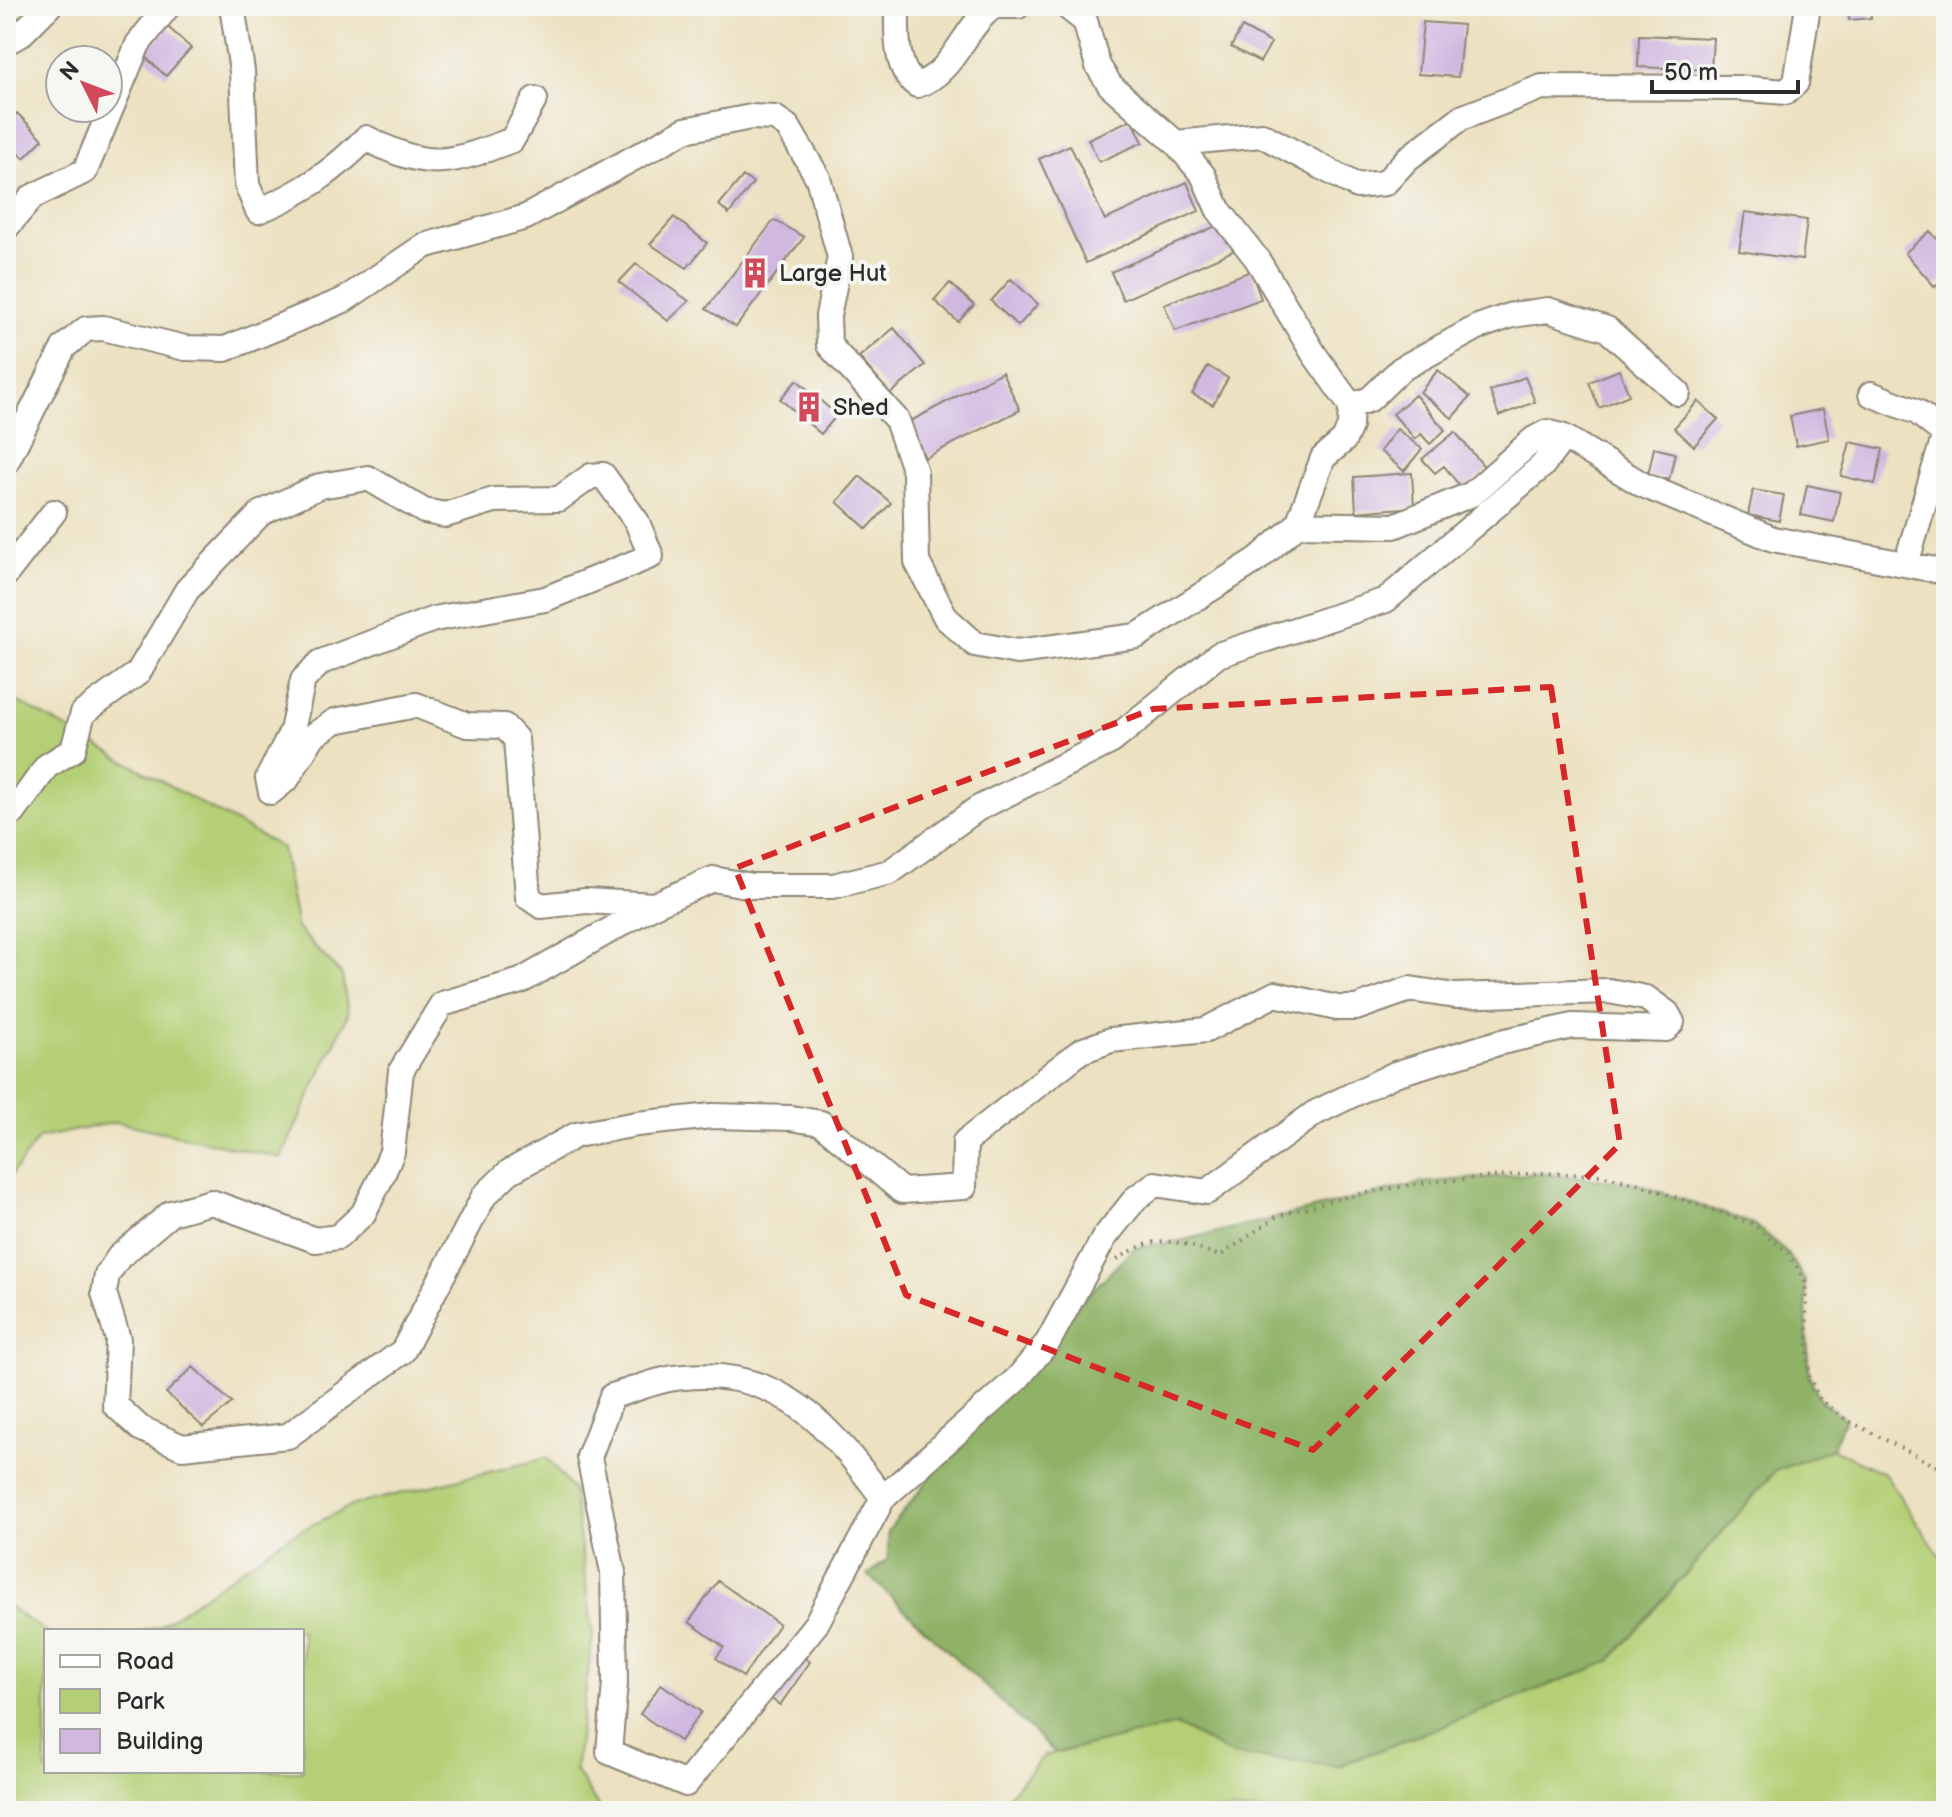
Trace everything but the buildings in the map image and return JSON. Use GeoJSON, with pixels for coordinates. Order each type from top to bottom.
{"type":"FeatureCollection","features":[{"type":"Feature","properties":{"kind":"street"},"geometry":{"type":"LineString","coordinates":[[6,42],[20,35],[49,6]]}},
{"type":"Feature","properties":{"kind":"street"},"geometry":{"type":"LineString","coordinates":[[6,228],[32,197],[85,171],[138,44],[168,6]]}},
{"type":"Feature","properties":{"kind":"street"},"geometry":{"type":"LineString","coordinates":[[232,6],[242,71],[247,185],[258,211],[283,201],[334,170],[366,138],[402,157],[456,161],[512,140],[535,99]]}},
{"type":"Feature","properties":{"kind":"street"},"geometry":{"type":"LineString","coordinates":[[897,6],[897,34],[904,71],[917,85],[929,81],[945,67],[977,18],[991,7],[1018,6]]}},
{"type":"Feature","properties":{"kind":"street"},"geometry":{"type":"LineString","coordinates":[[6,463],[64,347],[86,329],[103,328],[185,348],[225,349],[344,300],[424,246],[526,217],[685,130],[751,117],[775,118],[788,127],[818,178],[840,257],[828,316],[829,345],[897,420],[915,472],[917,562],[946,618],[975,644],[1017,652],[1137,636],[1258,559],[1298,524],[1323,458],[1344,440],[1350,426],[1351,406],[1314,354],[1257,259],[1218,209],[1203,175],[1176,143],[1110,85],[1098,66],[1085,21],[1066,6]]}},
{"type":"Feature","properties":{"kind":"street"},"geometry":{"type":"LineString","coordinates":[[1176,143],[1262,135],[1357,186],[1385,183],[1407,159],[1461,118],[1542,87],[1738,88],[1786,92],[1796,83],[1808,6]]}},
{"type":"Feature","properties":{"kind":"street"},"geometry":{"type":"LineString","coordinates":[[1351,406],[1370,399],[1401,369],[1478,327],[1512,315],[1548,310],[1607,329],[1678,393]]}},
{"type":"Feature","properties":{"kind":"street"},"geometry":{"type":"LineString","coordinates":[[1871,394],[1917,412],[1945,434],[1906,564]]}},
{"type":"Feature","properties":{"kind":"street"},"geometry":{"type":"LineString","coordinates":[[1298,524],[1394,526],[1472,494],[1534,439],[1547,432],[1564,437],[1643,485],[1773,539],[1946,572]]}},
{"type":"Feature","properties":{"kind":"street"},"geometry":{"type":"LineString","coordinates":[[883,1498],[857,1463],[805,1408],[754,1382],[683,1376],[612,1396],[589,1457],[613,1572],[615,1683],[609,1752],[686,1784],[816,1624],[883,1498],[1017,1379],[1048,1342],[1104,1238],[1136,1198],[1155,1184],[1207,1192],[1315,1113],[1410,1069],[1501,1042],[1573,1026],[1666,1029],[1672,1022],[1667,1013],[1646,998],[1609,991],[1455,996],[1410,989],[1356,1008],[1337,1008],[1275,994],[1206,1030],[1111,1040],[1081,1051],[965,1142],[964,1187],[902,1191],[821,1123],[791,1118],[712,1116],[637,1124],[576,1135],[509,1172],[484,1196],[403,1351],[288,1436],[182,1447],[140,1428],[115,1405],[118,1339],[104,1293],[107,1275],[119,1257],[171,1213],[211,1202],[315,1240],[338,1237],[363,1214],[381,1178],[392,1152],[401,1071],[442,1004],[521,981],[654,905],[713,879],[752,886],[833,886],[890,872],[977,809],[1112,741],[1218,655],[1386,600],[1542,466],[1564,437]]}},
{"type":"Feature","properties":{"kind":"street"},"geometry":{"type":"LineString","coordinates":[[14,812],[47,766],[73,750],[83,713],[138,673],[187,590],[261,513],[320,486],[368,478],[424,511],[445,515],[494,500],[559,499],[591,476],[603,475],[637,522],[651,556],[545,599],[434,619],[321,662],[303,680],[292,731],[268,778],[271,792],[287,779],[313,736],[335,721],[364,713],[416,705],[467,725],[504,726],[516,739],[528,897],[541,906],[586,901],[654,905]]}},
{"type":"Feature","properties":{"kind":"street"},"geometry":{"type":"LineString","coordinates":[[6,574],[54,512]]}},
{"type":"Feature","properties":{"kind":"path"},"geometry":{"type":"LineString","coordinates":[[1112,1263],[1152,1240],[1180,1241],[1220,1256],[1276,1217],[1335,1199],[1421,1183],[1537,1173],[1601,1175],[1635,1183],[1753,1224],[1789,1254],[1805,1281],[1809,1376],[1820,1400],[1845,1419],[1946,1471]]}},
{"type":"Feature","properties":{"kind":"highlighted area"},"geometry":{"type":"Polygon","coordinates":[[[1551,687],[1620,1144],[1313,1450],[906,1295],[735,868],[1153,709],[1551,687]]]}},
{"type":"Feature","properties":{"kind":"green space"},"geometry":{"type":"Polygon","coordinates":[[[6,695],[282,848],[297,928],[342,975],[348,1014],[281,1158],[117,1122],[39,1138],[6,1182],[6,695]]]}},
{"type":"Feature","properties":{"kind":"green space"},"geometry":{"type":"Polygon","coordinates":[[[1537,1173],[1635,1183],[1753,1224],[1789,1254],[1805,1281],[1809,1376],[1820,1400],[1845,1419],[1832,1449],[1775,1471],[1609,1662],[1338,1766],[1232,1755],[1176,1725],[1055,1753],[868,1575],[888,1559],[888,1531],[1015,1370],[1134,1248],[1180,1241],[1421,1183],[1537,1173]]]}},
{"type":"Feature","properties":{"kind":"green space"},"geometry":{"type":"Polygon","coordinates":[[[1832,1449],[1884,1473],[1946,1565],[1946,1811],[994,1811],[1044,1756],[1055,1753],[1177,1725],[1232,1755],[1609,1662],[1775,1471],[1832,1449]]]}},
{"type":"Feature","properties":{"kind":"green space"},"geometry":{"type":"Polygon","coordinates":[[[547,1458],[573,1490],[593,1635],[575,1770],[601,1811],[6,1811],[6,1605],[44,1631],[44,1773],[304,1773],[304,1629],[150,1629],[159,1627],[287,1537],[353,1505],[547,1458]]]}},
{"type":"Feature","properties":{"kind":"place","name":"Large Hut"},"geometry":{"type":"Point","coordinates":[755,273]}},
{"type":"Feature","properties":{"kind":"place","name":"Shed"},"geometry":{"type":"Point","coordinates":[809,407]}}]}
